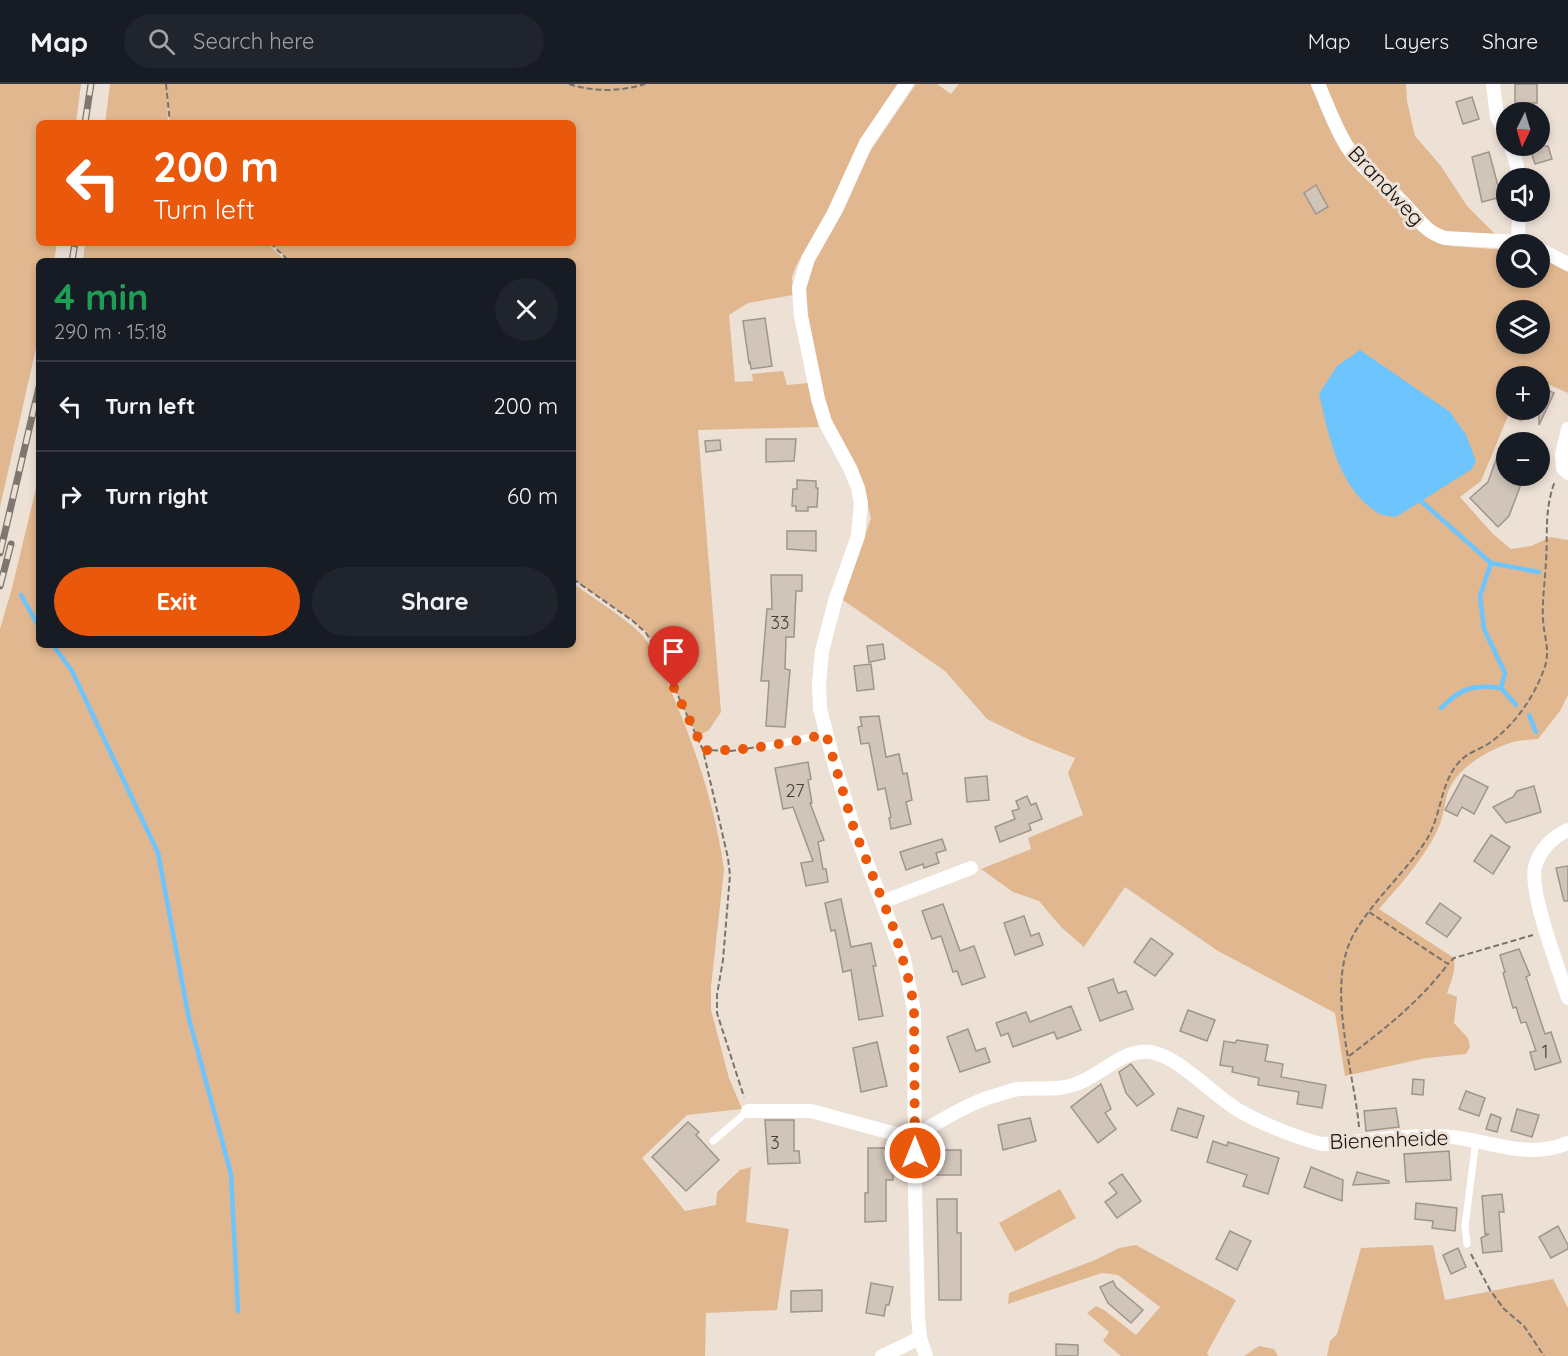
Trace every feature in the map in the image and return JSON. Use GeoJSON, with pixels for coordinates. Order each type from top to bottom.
{"type":"FeatureCollection","features":[{"type":"Feature","properties":{"kind":"street"},"geometry":{"type":"LineString","coordinates":[[906,84],[866,143],[834,213],[808,259],[799,288],[801,316],[818,399],[825,422],[850,468],[861,503],[858,536],[829,622],[819,668],[820,708],[854,829],[904,959],[911,988],[914,1011],[915,1190],[920,1338],[926,1356]]}},
{"type":"Feature","properties":{"kind":"street","name":"Brandweg"},"geometry":{"type":"LineString","coordinates":[[1318,84],[1351,152],[1404,204],[1423,227],[1434,235],[1445,238],[1496,241]]}},
{"type":"Feature","properties":{"kind":"street"},"geometry":{"type":"LineString","coordinates":[[1492,84],[1496,110]]}},
{"type":"Feature","properties":{"kind":"street"},"geometry":{"type":"LineString","coordinates":[[1550,255],[1568,264]]}},
{"type":"Feature","properties":{"kind":"street"},"geometry":{"type":"LineString","coordinates":[[1565,470],[1562,455],[1568,429]]}},
{"type":"Feature","properties":{"kind":"street"},"geometry":{"type":"LineString","coordinates":[[1568,830],[1559,834],[1542,851],[1535,868],[1535,887],[1568,998]]}},
{"type":"Feature","properties":{"kind":"street"},"geometry":{"type":"LineString","coordinates":[[882,902],[971,868]]}},
{"type":"Feature","properties":{"kind":"street","name":"Bienenheide"},"geometry":{"type":"LineString","coordinates":[[915,1135],[952,1114],[995,1096],[1019,1089],[1047,1089],[1074,1085],[1094,1076],[1125,1056],[1140,1051],[1156,1053],[1170,1059],[1238,1110],[1305,1140],[1322,1143],[1361,1142],[1435,1136],[1476,1140],[1534,1152],[1553,1150],[1568,1143]]}},
{"type":"Feature","properties":{"kind":"street"},"geometry":{"type":"LineString","coordinates":[[748,1111],[811,1110],[894,1134],[907,1137],[915,1135]]}},
{"type":"Feature","properties":{"kind":"street"},"geometry":{"type":"LineString","coordinates":[[882,1356],[920,1338]]}},
{"type":"Feature","properties":{"kind":"lane"},"geometry":{"type":"LineString","coordinates":[[768,746],[826,734]]}},
{"type":"Feature","properties":{"kind":"lane"},"geometry":{"type":"LineString","coordinates":[[713,1140],[748,1111]]}},
{"type":"Feature","properties":{"kind":"lane","name":"Bienenheide"},"geometry":{"type":"LineString","coordinates":[[1467,1244],[1465,1226],[1476,1140]]}},
{"type":"Feature","properties":{"kind":"path"},"geometry":{"type":"LineString","coordinates":[[166,84],[170,120]]}},
{"type":"Feature","properties":{"kind":"path"},"geometry":{"type":"LineString","coordinates":[[569,84],[589,90],[615,91],[645,84]]}},
{"type":"Feature","properties":{"kind":"path"},"geometry":{"type":"LineString","coordinates":[[273,246],[286,258]]}},
{"type":"Feature","properties":{"kind":"path"},"geometry":{"type":"LineString","coordinates":[[1361,1142],[1357,1101],[1351,1078],[1342,1013],[1344,960],[1354,933],[1432,830],[1447,782],[1461,760],[1490,743],[1516,719],[1545,668],[1548,650],[1543,621],[1546,517],[1549,497],[1565,470]]}},
{"type":"Feature","properties":{"kind":"path"},"geometry":{"type":"LineString","coordinates":[[576,581],[633,621],[646,633],[657,650],[704,750],[730,875],[717,1013],[748,1111]]}},
{"type":"Feature","properties":{"kind":"path"},"geometry":{"type":"LineString","coordinates":[[704,750],[731,751],[768,746]]}},
{"type":"Feature","properties":{"kind":"path"},"geometry":{"type":"LineString","coordinates":[[1369,912],[1448,964]]}},
{"type":"Feature","properties":{"kind":"path"},"geometry":{"type":"LineString","coordinates":[[1349,1056],[1414,1003],[1430,988],[1454,958],[1547,931]]}},
{"type":"Feature","properties":{"kind":"path"},"geometry":{"type":"LineString","coordinates":[[1467,1244],[1490,1290],[1504,1309],[1524,1326],[1544,1356]]}},
{"type":"Feature","properties":{"kind":"shaded area"},"geometry":{"type":"Polygon","coordinates":[[[0,84],[81,84],[76,120],[36,120],[36,246],[56,246],[54,258],[36,258],[36,348],[0,507],[0,84]]]}},
{"type":"Feature","properties":{"kind":"shaded area"},"geometry":{"type":"Polygon","coordinates":[[[110,84],[901,84],[796,266],[792,277],[793,295],[748,303],[729,315],[735,382],[753,381],[752,374],[783,371],[787,385],[809,383],[819,427],[698,430],[721,712],[709,730],[698,736],[646,632],[576,581],[576,258],[286,258],[273,246],[576,246],[576,120],[170,120],[167,95],[168,120],[105,120],[110,84]]]}},
{"type":"Feature","properties":{"kind":"shaded area"},"geometry":{"type":"Polygon","coordinates":[[[916,84],[937,84],[951,94],[959,84],[1319,84],[1338,130],[1383,190],[1426,237],[1452,246],[1496,249],[1496,288],[1550,288],[1550,262],[1568,272],[1568,393],[1550,385],[1550,366],[1496,366],[1496,420],[1506,420],[1501,432],[1496,432],[1496,445],[1481,481],[1460,497],[1493,534],[1511,549],[1531,546],[1551,537],[1568,540],[1568,695],[1560,711],[1538,739],[1501,746],[1464,769],[1451,786],[1441,822],[1425,852],[1379,909],[1454,958],[1454,971],[1447,993],[1457,997],[1454,1023],[1468,1038],[1470,1047],[1466,1054],[1426,1058],[1345,1076],[1335,1013],[1218,951],[1125,887],[1084,947],[1061,927],[1039,901],[1013,892],[981,869],[1031,849],[1028,838],[1083,815],[1068,773],[1075,758],[987,719],[945,671],[843,600],[871,518],[864,491],[826,414],[802,294],[814,255],[844,210],[869,153],[916,84]]]}},
{"type":"Feature","properties":{"kind":"shaded area"},"geometry":{"type":"Polygon","coordinates":[[[1324,84],[1406,84],[1407,101],[1415,136],[1441,166],[1467,206],[1496,237],[1447,232],[1436,228],[1401,190],[1360,153],[1349,137],[1324,84]]]}},
{"type":"Feature","properties":{"kind":"shaded area"},"geometry":{"type":"Polygon","coordinates":[[[85,246],[270,246],[283,258],[83,258],[85,246]]]}},
{"type":"Feature","properties":{"kind":"shaded area"},"geometry":{"type":"Polygon","coordinates":[[[36,488],[36,648],[576,648],[576,585],[637,630],[652,650],[682,719],[705,782],[716,826],[724,870],[711,987],[711,1010],[729,1078],[742,1109],[687,1115],[642,1158],[685,1211],[716,1205],[717,1192],[740,1170],[751,1167],[746,1222],[789,1229],[777,1310],[706,1313],[705,1356],[0,1356],[0,629],[36,488]]]}},
{"type":"Feature","properties":{"kind":"shaded area"},"geometry":{"type":"Polygon","coordinates":[[[1060,1189],[1076,1218],[1015,1252],[999,1223],[1060,1189]]]}},
{"type":"Feature","properties":{"kind":"shaded area"},"geometry":{"type":"Polygon","coordinates":[[[1136,1245],[1236,1300],[1207,1353],[1209,1356],[1121,1356],[1103,1341],[1109,1332],[1087,1313],[1096,1306],[1136,1335],[1160,1307],[1118,1275],[1102,1273],[1008,1304],[1009,1293],[1095,1260],[1119,1248],[1136,1245]]]}},
{"type":"Feature","properties":{"kind":"shaded area"},"geometry":{"type":"Polygon","coordinates":[[[1433,1245],[1445,1300],[1553,1279],[1568,1308],[1568,1356],[1327,1356],[1330,1341],[1337,1334],[1361,1248],[1433,1245]]]}},
{"type":"Feature","properties":{"kind":"shaded area"},"geometry":{"type":"Polygon","coordinates":[[[1259,1346],[1274,1349],[1278,1356],[1244,1356],[1259,1346]]]}},
{"type":"Feature","properties":{"kind":"water"},"geometry":{"type":"Polygon","coordinates":[[[1360,350],[1450,412],[1466,435],[1476,461],[1472,469],[1396,517],[1378,513],[1353,490],[1337,460],[1319,394],[1337,366],[1360,350]]]}},
{"type":"Feature","properties":{"kind":"building"},"geometry":{"type":"Polygon","coordinates":[[[1515,84],[1537,84],[1537,102],[1515,102],[1515,84]]]}},
{"type":"Feature","properties":{"kind":"building"},"geometry":{"type":"Polygon","coordinates":[[[1472,97],[1479,119],[1463,124],[1456,102],[1472,97]]]}},
{"type":"Feature","properties":{"kind":"building"},"geometry":{"type":"Polygon","coordinates":[[[1489,152],[1496,178],[1496,198],[1482,202],[1472,157],[1489,152]]]}},
{"type":"Feature","properties":{"kind":"building"},"geometry":{"type":"Polygon","coordinates":[[[1550,152],[1552,159],[1535,164],[1532,156],[1550,156],[1550,152]]]}},
{"type":"Feature","properties":{"kind":"building"},"geometry":{"type":"Polygon","coordinates":[[[1316,185],[1328,207],[1316,214],[1304,193],[1316,185]]]}},
{"type":"Feature","properties":{"kind":"building"},"geometry":{"type":"Polygon","coordinates":[[[765,318],[772,366],[751,369],[743,321],[765,318]]]}},
{"type":"Feature","properties":{"kind":"building"},"geometry":{"type":"Polygon","coordinates":[[[766,439],[796,439],[794,461],[766,462],[766,439]]]}},
{"type":"Feature","properties":{"kind":"building"},"geometry":{"type":"Polygon","coordinates":[[[720,440],[721,450],[706,452],[705,441],[720,440]]]}},
{"type":"Feature","properties":{"kind":"building"},"geometry":{"type":"Polygon","coordinates":[[[1496,460],[1496,486],[1520,486],[1509,516],[1498,527],[1470,498],[1488,482],[1496,460]]]}},
{"type":"Feature","properties":{"kind":"building"},"geometry":{"type":"Polygon","coordinates":[[[797,480],[816,481],[817,507],[808,507],[808,511],[796,511],[796,506],[792,506],[793,489],[797,489],[797,480]]]}},
{"type":"Feature","properties":{"kind":"building"},"geometry":{"type":"Polygon","coordinates":[[[787,531],[816,531],[816,551],[787,549],[787,531]]]}},
{"type":"Feature","properties":{"kind":"building"},"geometry":{"type":"Polygon","coordinates":[[[771,575],[802,575],[802,591],[796,591],[794,637],[786,637],[785,669],[790,670],[785,727],[766,726],[769,681],[761,681],[767,609],[772,609],[771,575]]]}},
{"type":"Feature","properties":{"kind":"building"},"geometry":{"type":"Polygon","coordinates":[[[883,644],[885,659],[869,662],[867,646],[883,644]]]}},
{"type":"Feature","properties":{"kind":"building"},"geometry":{"type":"Polygon","coordinates":[[[871,664],[874,689],[857,691],[854,666],[871,664]]]}},
{"type":"Feature","properties":{"kind":"building"},"geometry":{"type":"Polygon","coordinates":[[[879,716],[886,757],[899,754],[903,774],[907,773],[912,800],[906,802],[911,824],[891,829],[885,788],[878,790],[869,743],[861,744],[858,727],[862,726],[860,717],[879,716]]]}},
{"type":"Feature","properties":{"kind":"building"},"geometry":{"type":"Polygon","coordinates":[[[808,762],[811,779],[808,780],[812,803],[810,803],[824,840],[818,842],[828,882],[806,886],[801,863],[813,861],[793,807],[783,809],[775,768],[808,762]]]}},
{"type":"Feature","properties":{"kind":"building"},"geometry":{"type":"Polygon","coordinates":[[[1464,775],[1488,787],[1474,814],[1462,807],[1457,816],[1445,810],[1464,775]]]}},
{"type":"Feature","properties":{"kind":"building"},"geometry":{"type":"Polygon","coordinates":[[[987,776],[989,800],[967,802],[965,778],[987,776]]]}},
{"type":"Feature","properties":{"kind":"building"},"geometry":{"type":"Polygon","coordinates":[[[1534,786],[1541,812],[1506,823],[1493,807],[1513,797],[1517,791],[1534,786]]]}},
{"type":"Feature","properties":{"kind":"building"},"geometry":{"type":"Polygon","coordinates":[[[1027,796],[1031,805],[1036,803],[1042,819],[1029,824],[1031,830],[1000,842],[995,827],[1015,819],[1012,811],[1019,809],[1016,801],[1027,796]]]}},
{"type":"Feature","properties":{"kind":"building"},"geometry":{"type":"Polygon","coordinates":[[[1491,835],[1510,847],[1493,874],[1474,861],[1491,835]]]}},
{"type":"Feature","properties":{"kind":"building"},"geometry":{"type":"Polygon","coordinates":[[[942,839],[946,850],[936,853],[939,863],[924,868],[923,864],[906,870],[900,852],[942,839]]]}},
{"type":"Feature","properties":{"kind":"building"},"geometry":{"type":"Polygon","coordinates":[[[1568,866],[1568,901],[1564,901],[1556,868],[1568,866]]]}},
{"type":"Feature","properties":{"kind":"building"},"geometry":{"type":"Polygon","coordinates":[[[841,899],[851,947],[871,943],[883,1016],[859,1020],[851,970],[843,972],[835,930],[831,931],[825,903],[841,899]]]}},
{"type":"Feature","properties":{"kind":"building"},"geometry":{"type":"Polygon","coordinates":[[[1440,903],[1461,918],[1447,937],[1426,923],[1440,903]]]}},
{"type":"Feature","properties":{"kind":"building"},"geometry":{"type":"Polygon","coordinates":[[[943,904],[960,951],[974,946],[985,977],[962,985],[957,971],[953,972],[941,936],[932,939],[922,911],[943,904]]]}},
{"type":"Feature","properties":{"kind":"building"},"geometry":{"type":"Polygon","coordinates":[[[1024,916],[1031,936],[1039,933],[1043,945],[1015,955],[1004,923],[1024,916]]]}},
{"type":"Feature","properties":{"kind":"building"},"geometry":{"type":"Polygon","coordinates":[[[1151,938],[1173,954],[1155,976],[1134,962],[1151,938]]]}},
{"type":"Feature","properties":{"kind":"building"},"geometry":{"type":"Polygon","coordinates":[[[1519,949],[1530,975],[1526,977],[1545,1034],[1551,1032],[1561,1062],[1535,1070],[1530,1052],[1536,1051],[1526,1022],[1521,1023],[1516,1007],[1513,1008],[1500,955],[1519,949]]]}},
{"type":"Feature","properties":{"kind":"building"},"geometry":{"type":"Polygon","coordinates":[[[1113,979],[1118,993],[1126,991],[1133,1009],[1100,1021],[1088,988],[1113,979]]]}},
{"type":"Feature","properties":{"kind":"building"},"geometry":{"type":"Polygon","coordinates":[[[1071,1006],[1081,1030],[1057,1039],[1054,1032],[1013,1047],[1008,1033],[1001,1036],[996,1023],[1026,1012],[1030,1022],[1071,1006]]]}},
{"type":"Feature","properties":{"kind":"building"},"geometry":{"type":"Polygon","coordinates":[[[1188,1010],[1215,1020],[1207,1041],[1180,1031],[1188,1010]]]}},
{"type":"Feature","properties":{"kind":"building"},"geometry":{"type":"Polygon","coordinates":[[[968,1029],[976,1051],[985,1048],[990,1062],[960,1072],[947,1037],[968,1029]]]}},
{"type":"Feature","properties":{"kind":"building"},"geometry":{"type":"Polygon","coordinates":[[[1237,1040],[1268,1045],[1265,1061],[1283,1064],[1281,1077],[1326,1085],[1322,1108],[1297,1104],[1299,1092],[1258,1085],[1259,1078],[1232,1072],[1233,1067],[1220,1065],[1224,1041],[1235,1043],[1237,1040]]]}},
{"type":"Feature","properties":{"kind":"building"},"geometry":{"type":"Polygon","coordinates":[[[877,1042],[887,1086],[861,1092],[853,1048],[877,1042]]]}},
{"type":"Feature","properties":{"kind":"building"},"geometry":{"type":"Polygon","coordinates":[[[1131,1064],[1154,1094],[1137,1106],[1126,1093],[1119,1072],[1131,1064]]]}},
{"type":"Feature","properties":{"kind":"building"},"geometry":{"type":"Polygon","coordinates":[[[1413,1079],[1424,1080],[1423,1095],[1412,1094],[1413,1079]]]}},
{"type":"Feature","properties":{"kind":"building"},"geometry":{"type":"Polygon","coordinates":[[[1101,1084],[1111,1109],[1105,1113],[1116,1129],[1098,1143],[1071,1107],[1101,1084]]]}},
{"type":"Feature","properties":{"kind":"building"},"geometry":{"type":"Polygon","coordinates":[[[1466,1091],[1485,1098],[1479,1116],[1459,1109],[1466,1091]]]}},
{"type":"Feature","properties":{"kind":"building"},"geometry":{"type":"Polygon","coordinates":[[[1178,1108],[1204,1116],[1197,1138],[1171,1130],[1178,1108]]]}},
{"type":"Feature","properties":{"kind":"building"},"geometry":{"type":"Polygon","coordinates":[[[1396,1108],[1399,1127],[1366,1131],[1364,1111],[1396,1108]]]}},
{"type":"Feature","properties":{"kind":"building"},"geometry":{"type":"Polygon","coordinates":[[[1517,1109],[1539,1115],[1532,1137],[1511,1131],[1517,1109]]]}},
{"type":"Feature","properties":{"kind":"building"},"geometry":{"type":"Polygon","coordinates":[[[1491,1114],[1501,1118],[1497,1132],[1486,1129],[1491,1114]]]}},
{"type":"Feature","properties":{"kind":"building"},"geometry":{"type":"Polygon","coordinates":[[[1030,1118],[1036,1141],[1003,1150],[998,1125],[1030,1118]]]}},
{"type":"Feature","properties":{"kind":"building"},"geometry":{"type":"Polygon","coordinates":[[[765,1120],[794,1120],[794,1151],[799,1151],[800,1163],[768,1164],[765,1120]]]}},
{"type":"Feature","properties":{"kind":"building"},"geometry":{"type":"Polygon","coordinates":[[[688,1122],[699,1132],[696,1135],[719,1160],[686,1191],[652,1157],[688,1122]]]}},
{"type":"Feature","properties":{"kind":"building"},"geometry":{"type":"Polygon","coordinates":[[[1213,1141],[1227,1146],[1228,1142],[1279,1158],[1268,1194],[1243,1186],[1247,1175],[1207,1162],[1213,1141]]]}},
{"type":"Feature","properties":{"kind":"building"},"geometry":{"type":"Polygon","coordinates":[[[868,1148],[893,1148],[893,1180],[886,1180],[886,1221],[865,1222],[865,1193],[868,1193],[868,1148]]]}},
{"type":"Feature","properties":{"kind":"building"},"geometry":{"type":"Polygon","coordinates":[[[936,1150],[961,1150],[961,1175],[937,1175],[936,1150]]]}},
{"type":"Feature","properties":{"kind":"building"},"geometry":{"type":"Polygon","coordinates":[[[1449,1151],[1451,1180],[1406,1182],[1404,1154],[1449,1151]]]}},
{"type":"Feature","properties":{"kind":"building"},"geometry":{"type":"Polygon","coordinates":[[[1311,1167],[1343,1180],[1342,1201],[1304,1187],[1311,1167]]]}},
{"type":"Feature","properties":{"kind":"building"},"geometry":{"type":"Polygon","coordinates":[[[1357,1172],[1389,1181],[1389,1183],[1353,1185],[1357,1172]]]}},
{"type":"Feature","properties":{"kind":"building"},"geometry":{"type":"Polygon","coordinates":[[[1122,1174],[1141,1201],[1117,1218],[1105,1202],[1117,1193],[1109,1183],[1122,1174]]]}},
{"type":"Feature","properties":{"kind":"building"},"geometry":{"type":"Polygon","coordinates":[[[1502,1194],[1504,1212],[1499,1212],[1502,1251],[1483,1253],[1481,1238],[1489,1234],[1485,1234],[1482,1196],[1502,1194]]]}},
{"type":"Feature","properties":{"kind":"building"},"geometry":{"type":"Polygon","coordinates":[[[937,1199],[957,1199],[957,1233],[961,1233],[961,1300],[939,1300],[937,1199]]]}},
{"type":"Feature","properties":{"kind":"building"},"geometry":{"type":"Polygon","coordinates":[[[1416,1203],[1457,1208],[1455,1231],[1432,1228],[1433,1221],[1415,1219],[1416,1203]]]}},
{"type":"Feature","properties":{"kind":"building"},"geometry":{"type":"Polygon","coordinates":[[[1558,1226],[1568,1249],[1551,1258],[1539,1237],[1558,1226]]]}},
{"type":"Feature","properties":{"kind":"building"},"geometry":{"type":"Polygon","coordinates":[[[1230,1231],[1251,1241],[1237,1270],[1216,1259],[1230,1231]]]}},
{"type":"Feature","properties":{"kind":"building"},"geometry":{"type":"Polygon","coordinates":[[[1458,1248],[1466,1267],[1451,1274],[1443,1255],[1458,1248]]]}},
{"type":"Feature","properties":{"kind":"building"},"geometry":{"type":"Polygon","coordinates":[[[1113,1281],[1116,1287],[1143,1310],[1131,1323],[1108,1303],[1100,1287],[1113,1281]]]}},
{"type":"Feature","properties":{"kind":"building"},"geometry":{"type":"Polygon","coordinates":[[[871,1283],[893,1287],[884,1316],[866,1313],[871,1283]]]}},
{"type":"Feature","properties":{"kind":"building"},"geometry":{"type":"Polygon","coordinates":[[[822,1290],[822,1311],[791,1312],[791,1291],[822,1290]]]}},
{"type":"Feature","properties":{"kind":"building"},"geometry":{"type":"Polygon","coordinates":[[[1056,1344],[1078,1345],[1078,1356],[1056,1356],[1056,1344]]]}},
{"type":"Feature","properties":{"kind":"waterway"},"geometry":{"type":"LineString","coordinates":[[1421,501],[1491,563],[1539,572]]}},
{"type":"Feature","properties":{"kind":"waterway"},"geometry":{"type":"LineString","coordinates":[[1491,563],[1480,596],[1484,629],[1505,673],[1501,688],[1516,705]]}},
{"type":"Feature","properties":{"kind":"waterway"},"geometry":{"type":"LineString","coordinates":[[21,595],[36,622]]}},
{"type":"Feature","properties":{"kind":"waterway"},"geometry":{"type":"LineString","coordinates":[[55,648],[72,671],[158,853],[189,1019],[231,1174],[238,1311]]}},
{"type":"Feature","properties":{"kind":"waterway"},"geometry":{"type":"LineString","coordinates":[[1441,708],[1468,689],[1501,688]]}},
{"type":"Feature","properties":{"kind":"waterway"},"geometry":{"type":"LineString","coordinates":[[1529,715],[1536,732]]}},
{"type":"Feature","properties":{"kind":"railway"},"geometry":{"type":"LineString","coordinates":[[85,120],[91,84]]}},
{"type":"Feature","properties":{"kind":"railway"},"geometry":{"type":"LineString","coordinates":[[72,258],[74,246]]}},
{"type":"Feature","properties":{"kind":"railway"},"geometry":{"type":"LineString","coordinates":[[0,553],[36,400]]}},
{"type":"Feature","properties":{"kind":"railway"},"geometry":{"type":"LineString","coordinates":[[0,586],[11,544]]}},
{"type":"Feature","properties":{"kind":"route"},"geometry":{"type":"LineString","coordinates":[[674,688],[704,750],[731,751],[826,734],[854,829],[894,929],[911,988],[914,1011],[915,1153]]}}]}
